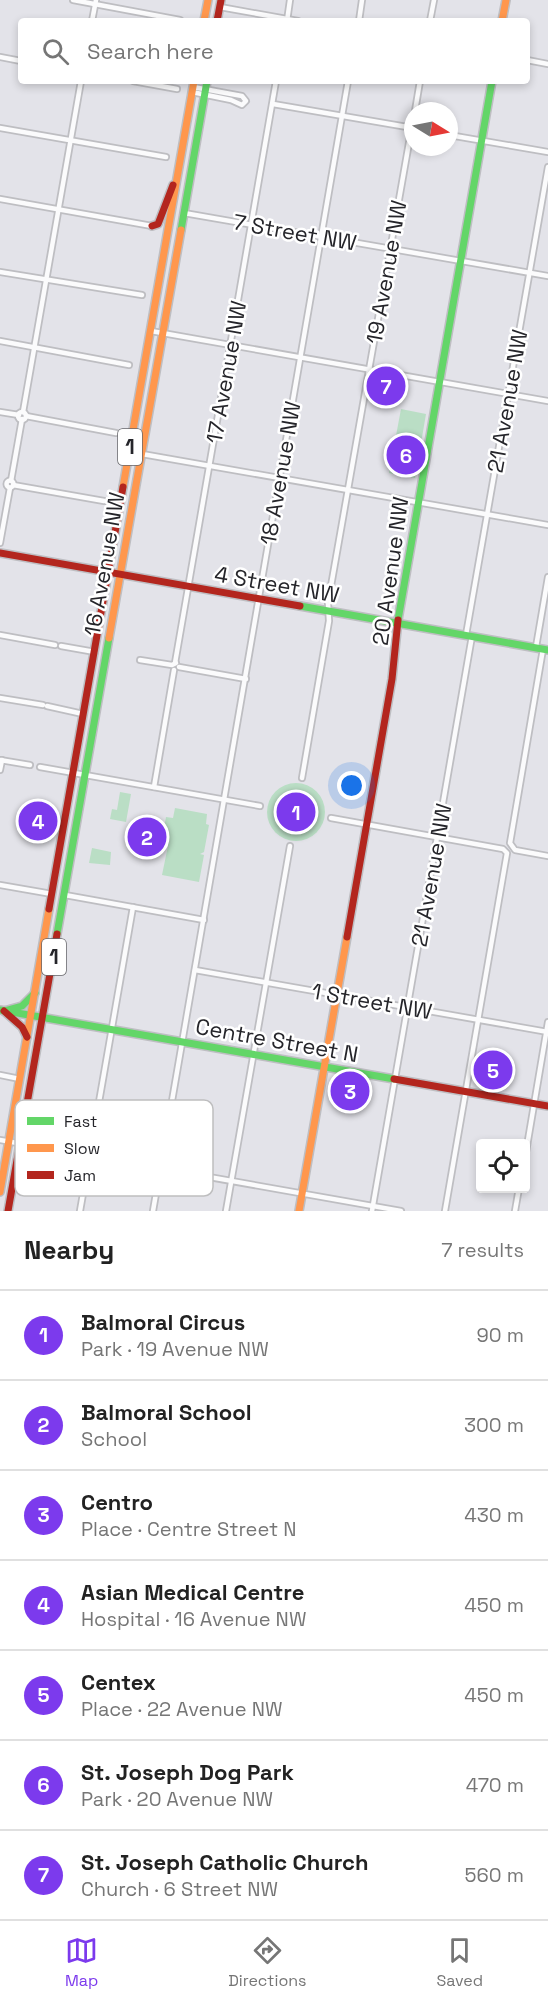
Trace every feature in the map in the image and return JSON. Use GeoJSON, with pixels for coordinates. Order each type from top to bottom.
{"type":"FeatureCollection","features":[{"type":"Feature","properties":{"kind":"main road"},"geometry":{"type":"LineString","coordinates":[[205,18],[208,0]]}},
{"type":"Feature","properties":{"kind":"main road"},"geometry":{"type":"LineString","coordinates":[[503,18],[506,0]]}},
{"type":"Feature","properties":{"kind":"main road","name":"16 Avenue NW"},"geometry":{"type":"LineString","coordinates":[[43,1018],[206,84]]}},
{"type":"Feature","properties":{"kind":"main road","name":"20 Avenue NW"},"geometry":{"type":"LineString","coordinates":[[299,1211],[367,825],[418,502],[491,84]]}},
{"type":"Feature","properties":{"kind":"main road","name":"16 Avenue NW"},"geometry":{"type":"LineString","coordinates":[[31,1015],[193,87]]}},
{"type":"Feature","properties":{"kind":"main road"},"geometry":{"type":"LineString","coordinates":[[152,226],[160,221],[165,201],[177,180]]}},
{"type":"Feature","properties":{"kind":"main road","name":"4 Street NW"},"geometry":{"type":"LineString","coordinates":[[0,553],[542,649]]}},
{"type":"Feature","properties":{"kind":"main road"},"geometry":{"type":"LineString","coordinates":[[2,1010],[22,1006],[35,993]]}},
{"type":"Feature","properties":{"kind":"main road"},"geometry":{"type":"LineString","coordinates":[[2,1010],[22,1027],[27,1038]]}},
{"type":"Feature","properties":{"kind":"main road","name":"Centre Street N"},"geometry":{"type":"LineString","coordinates":[[2,1010],[548,1106]]}},
{"type":"Feature","properties":{"kind":"main road","name":"1"},"geometry":{"type":"LineString","coordinates":[[16,1100],[31,1015]]}},
{"type":"Feature","properties":{"kind":"main road","name":"1"},"geometry":{"type":"LineString","coordinates":[[28,1100],[43,1018]]}},
{"type":"Feature","properties":{"kind":"main road","name":"1"},"geometry":{"type":"LineString","coordinates":[[0,1192],[15,1108]]}},
{"type":"Feature","properties":{"kind":"main road","name":"1"},"geometry":{"type":"LineString","coordinates":[[8,1211],[15,1172]]}},
{"type":"Feature","properties":{"kind":"street"},"geometry":{"type":"LineString","coordinates":[[73,0],[95,2],[171,18]]}},
{"type":"Feature","properties":{"kind":"street"},"geometry":{"type":"LineString","coordinates":[[287,18],[290,0]]}},
{"type":"Feature","properties":{"kind":"street"},"geometry":{"type":"LineString","coordinates":[[359,18],[362,0]]}},
{"type":"Feature","properties":{"kind":"street"},"geometry":{"type":"LineString","coordinates":[[431,18],[434,0]]}},
{"type":"Feature","properties":{"kind":"street"},"geometry":{"type":"LineString","coordinates":[[92,18],[95,2]]}},
{"type":"Feature","properties":{"kind":"street"},"geometry":{"type":"LineString","coordinates":[[220,4],[277,18]]}},
{"type":"Feature","properties":{"kind":"street"},"geometry":{"type":"LineString","coordinates":[[0,57],[18,60]]}},
{"type":"Feature","properties":{"kind":"street"},"geometry":{"type":"LineString","coordinates":[[530,61],[548,64]]}},
{"type":"Feature","properties":{"kind":"street"},"geometry":{"type":"LineString","coordinates":[[0,543],[80,84]]}},
{"type":"Feature","properties":{"kind":"street"},"geometry":{"type":"LineString","coordinates":[[150,84],[177,89]]}},
{"type":"Feature","properties":{"kind":"street","name":"17 Avenue NW"},"geometry":{"type":"LineString","coordinates":[[154,787],[276,84]]}},
{"type":"Feature","properties":{"kind":"street","name":"18 Avenue NW"},"geometry":{"type":"LineString","coordinates":[[173,1100],[347,84]]}},
{"type":"Feature","properties":{"kind":"street"},"geometry":{"type":"LineString","coordinates":[[416,102],[420,84]]}},
{"type":"Feature","properties":{"kind":"street"},"geometry":{"type":"LineString","coordinates":[[193,87],[205,92],[231,100],[242,105],[246,101],[242,96],[205,92]]}},
{"type":"Feature","properties":{"kind":"street"},"geometry":{"type":"LineString","coordinates":[[273,104],[404,127]]}},
{"type":"Feature","properties":{"kind":"street"},"geometry":{"type":"LineString","coordinates":[[0,129],[166,158]]}},
{"type":"Feature","properties":{"kind":"street"},"geometry":{"type":"LineString","coordinates":[[458,136],[548,152]]}},
{"type":"Feature","properties":{"kind":"street","name":"19 Avenue NW"},"geometry":{"type":"LineString","coordinates":[[302,778],[329,621],[328,611],[348,490],[407,156]]}},
{"type":"Feature","properties":{"kind":"street","name":"21 Avenue NW"},"geometry":{"type":"LineString","coordinates":[[372,1209],[438,837],[487,514],[548,167]]}},
{"type":"Feature","properties":{"kind":"street"},"geometry":{"type":"LineString","coordinates":[[0,199],[152,226]]}},
{"type":"Feature","properties":{"kind":"street","name":"7 Street NW"},"geometry":{"type":"LineString","coordinates":[[184,213],[548,276]]}},
{"type":"Feature","properties":{"kind":"street"},"geometry":{"type":"LineString","coordinates":[[0,272],[142,295]]}},
{"type":"Feature","properties":{"kind":"street"},"geometry":{"type":"LineString","coordinates":[[151,331],[548,401]]}},
{"type":"Feature","properties":{"kind":"street"},"geometry":{"type":"LineString","coordinates":[[0,341],[129,365]]}},
{"type":"Feature","properties":{"kind":"street"},"geometry":{"type":"LineString","coordinates":[[0,412],[116,434]]}},
{"type":"Feature","properties":{"kind":"street"},"geometry":{"type":"LineString","coordinates":[[142,454],[548,525]]}},
{"type":"Feature","properties":{"kind":"street"},"geometry":{"type":"LineString","coordinates":[[0,483],[104,501]]}},
{"type":"Feature","properties":{"kind":"street"},"geometry":{"type":"LineString","coordinates":[[548,577],[542,649],[510,843],[516,851],[548,856]]}},
{"type":"Feature","properties":{"kind":"street"},"geometry":{"type":"LineString","coordinates":[[0,635],[55,645]]}},
{"type":"Feature","properties":{"kind":"street"},"geometry":{"type":"LineString","coordinates":[[61,646],[95,652]]}},
{"type":"Feature","properties":{"kind":"street"},"geometry":{"type":"LineString","coordinates":[[140,660],[246,679]]}},
{"type":"Feature","properties":{"kind":"street"},"geometry":{"type":"LineString","coordinates":[[0,698],[85,714]]}},
{"type":"Feature","properties":{"kind":"street"},"geometry":{"type":"LineString","coordinates":[[0,770],[1,760],[30,765]]}},
{"type":"Feature","properties":{"kind":"street"},"geometry":{"type":"LineString","coordinates":[[40,767],[260,806]]}},
{"type":"Feature","properties":{"kind":"street"},"geometry":{"type":"LineString","coordinates":[[332,818],[506,851],[507,856],[445,1211]]}},
{"type":"Feature","properties":{"kind":"street"},"geometry":{"type":"LineString","coordinates":[[226,1211],[290,846]]}},
{"type":"Feature","properties":{"kind":"street"},"geometry":{"type":"LineString","coordinates":[[0,885],[52,894]]}},
{"type":"Feature","properties":{"kind":"street"},"geometry":{"type":"LineString","coordinates":[[65,896],[204,920]]}},
{"type":"Feature","properties":{"kind":"street"},"geometry":{"type":"LineString","coordinates":[[99,1100],[134,907]]}},
{"type":"Feature","properties":{"kind":"street","name":"1 Street NW"},"geometry":{"type":"LineString","coordinates":[[195,970],[547,1032]]}},
{"type":"Feature","properties":{"kind":"street"},"geometry":{"type":"LineString","coordinates":[[527,1139],[548,1023]]}},
{"type":"Feature","properties":{"kind":"street"},"geometry":{"type":"LineString","coordinates":[[0,1076],[20,1079]]}},
{"type":"Feature","properties":{"kind":"street"},"geometry":{"type":"LineString","coordinates":[[0,1140],[15,1143]]}},
{"type":"Feature","properties":{"kind":"street"},"geometry":{"type":"LineString","coordinates":[[213,1178],[372,1209],[401,1211]]}},
{"type":"Feature","properties":{"kind":"street"},"geometry":{"type":"LineString","coordinates":[[515,1211],[518,1193]]}},
{"type":"Feature","properties":{"kind":"street"},"geometry":{"type":"LineString","coordinates":[[80,1211],[82,1196]]}},
{"type":"Feature","properties":{"kind":"street","name":"18 Avenue NW"},"geometry":{"type":"LineString","coordinates":[[153,1211],[156,1196]]}},
{"type":"Feature","properties":{"kind":"green space"},"geometry":{"type":"Polygon","coordinates":[[[401,409],[426,414],[415,478],[389,473],[401,409]]]}},
{"type":"Feature","properties":{"kind":"green space"},"geometry":{"type":"Polygon","coordinates":[[[296,783],[312,788],[320,796],[325,812],[320,828],[312,836],[296,841],[280,836],[272,828],[267,812],[272,796],[280,788],[296,783]]]}},
{"type":"Feature","properties":{"kind":"green space"},"geometry":{"type":"Polygon","coordinates":[[[120,792],[131,794],[126,822],[110,819],[112,809],[117,810],[120,792]]]}},
{"type":"Feature","properties":{"kind":"green space"},"geometry":{"type":"Polygon","coordinates":[[[175,808],[207,814],[206,824],[209,825],[204,852],[200,854],[204,855],[199,882],[162,875],[168,846],[161,844],[166,817],[173,818],[175,808]]]}},
{"type":"Feature","properties":{"kind":"green space"},"geometry":{"type":"Polygon","coordinates":[[[92,848],[111,852],[110,865],[89,863],[92,848]]]}},
{"type":"Feature","properties":{"kind":"traffic: fast"},"geometry":{"type":"LineString","coordinates":[[181,230],[206,84]]}},
{"type":"Feature","properties":{"kind":"traffic: fast"},"geometry":{"type":"LineString","coordinates":[[398,620],[491,84]]}},
{"type":"Feature","properties":{"kind":"traffic: fast"},"geometry":{"type":"LineString","coordinates":[[300,606],[548,650]]}},
{"type":"Feature","properties":{"kind":"traffic: fast"},"geometry":{"type":"LineString","coordinates":[[57,934],[109,638]]}},
{"type":"Feature","properties":{"kind":"traffic: fast"},"geometry":{"type":"LineString","coordinates":[[4,1011],[22,1006],[35,993]]}},
{"type":"Feature","properties":{"kind":"traffic: fast"},"geometry":{"type":"LineString","coordinates":[[0,1010],[394,1079]]}},
{"type":"Feature","properties":{"kind":"traffic: slow"},"geometry":{"type":"LineString","coordinates":[[205,18],[208,0]]}},
{"type":"Feature","properties":{"kind":"traffic: slow"},"geometry":{"type":"LineString","coordinates":[[503,18],[506,0]]}},
{"type":"Feature","properties":{"kind":"traffic: slow"},"geometry":{"type":"LineString","coordinates":[[123,487],[193,84]]}},
{"type":"Feature","properties":{"kind":"traffic: slow"},"geometry":{"type":"LineString","coordinates":[[109,638],[181,230]]}},
{"type":"Feature","properties":{"kind":"traffic: slow"},"geometry":{"type":"LineString","coordinates":[[16,1100],[49,909]]}},
{"type":"Feature","properties":{"kind":"traffic: slow"},"geometry":{"type":"LineString","coordinates":[[299,1211],[347,937]]}},
{"type":"Feature","properties":{"kind":"traffic: slow"},"geometry":{"type":"LineString","coordinates":[[0,1192],[15,1105]]}},
{"type":"Feature","properties":{"kind":"traffic: jam"},"geometry":{"type":"LineString","coordinates":[[218,18],[221,0]]}},
{"type":"Feature","properties":{"kind":"traffic: jam"},"geometry":{"type":"LineString","coordinates":[[152,226],[158,224],[173,185]]}},
{"type":"Feature","properties":{"kind":"traffic: jam"},"geometry":{"type":"LineString","coordinates":[[49,909],[123,487]]}},
{"type":"Feature","properties":{"kind":"traffic: jam"},"geometry":{"type":"LineString","coordinates":[[0,553],[300,606]]}},
{"type":"Feature","properties":{"kind":"traffic: jam"},"geometry":{"type":"LineString","coordinates":[[347,937],[392,679],[398,620]]}},
{"type":"Feature","properties":{"kind":"traffic: jam"},"geometry":{"type":"LineString","coordinates":[[28,1100],[57,934]]}},
{"type":"Feature","properties":{"kind":"traffic: jam"},"geometry":{"type":"LineString","coordinates":[[4,1011],[22,1027],[27,1037]]}},
{"type":"Feature","properties":{"kind":"traffic: jam"},"geometry":{"type":"LineString","coordinates":[[394,1079],[548,1106]]}},
{"type":"Feature","properties":{"kind":"traffic: jam"},"geometry":{"type":"LineString","coordinates":[[8,1211],[15,1171]]}},
{"type":"Feature","properties":{"kind":"place","name":"St. Joseph Catholic Church"},"geometry":{"type":"Point","coordinates":[386,386]}},
{"type":"Feature","properties":{"kind":"place","name":"St. Joseph Dog Park"},"geometry":{"type":"Point","coordinates":[406,455]}},
{"type":"Feature","properties":{"kind":"place","name":"Balmoral Circus"},"geometry":{"type":"Point","coordinates":[296,812]}},
{"type":"Feature","properties":{"kind":"place","name":"Asian Medical Centre"},"geometry":{"type":"Point","coordinates":[38,821]}},
{"type":"Feature","properties":{"kind":"place","name":"Balmoral School"},"geometry":{"type":"Point","coordinates":[147,837]}},
{"type":"Feature","properties":{"kind":"place","name":"Centex"},"geometry":{"type":"Point","coordinates":[493,1070]}},
{"type":"Feature","properties":{"kind":"place","name":"Centro"},"geometry":{"type":"Point","coordinates":[350,1091]}}]}
